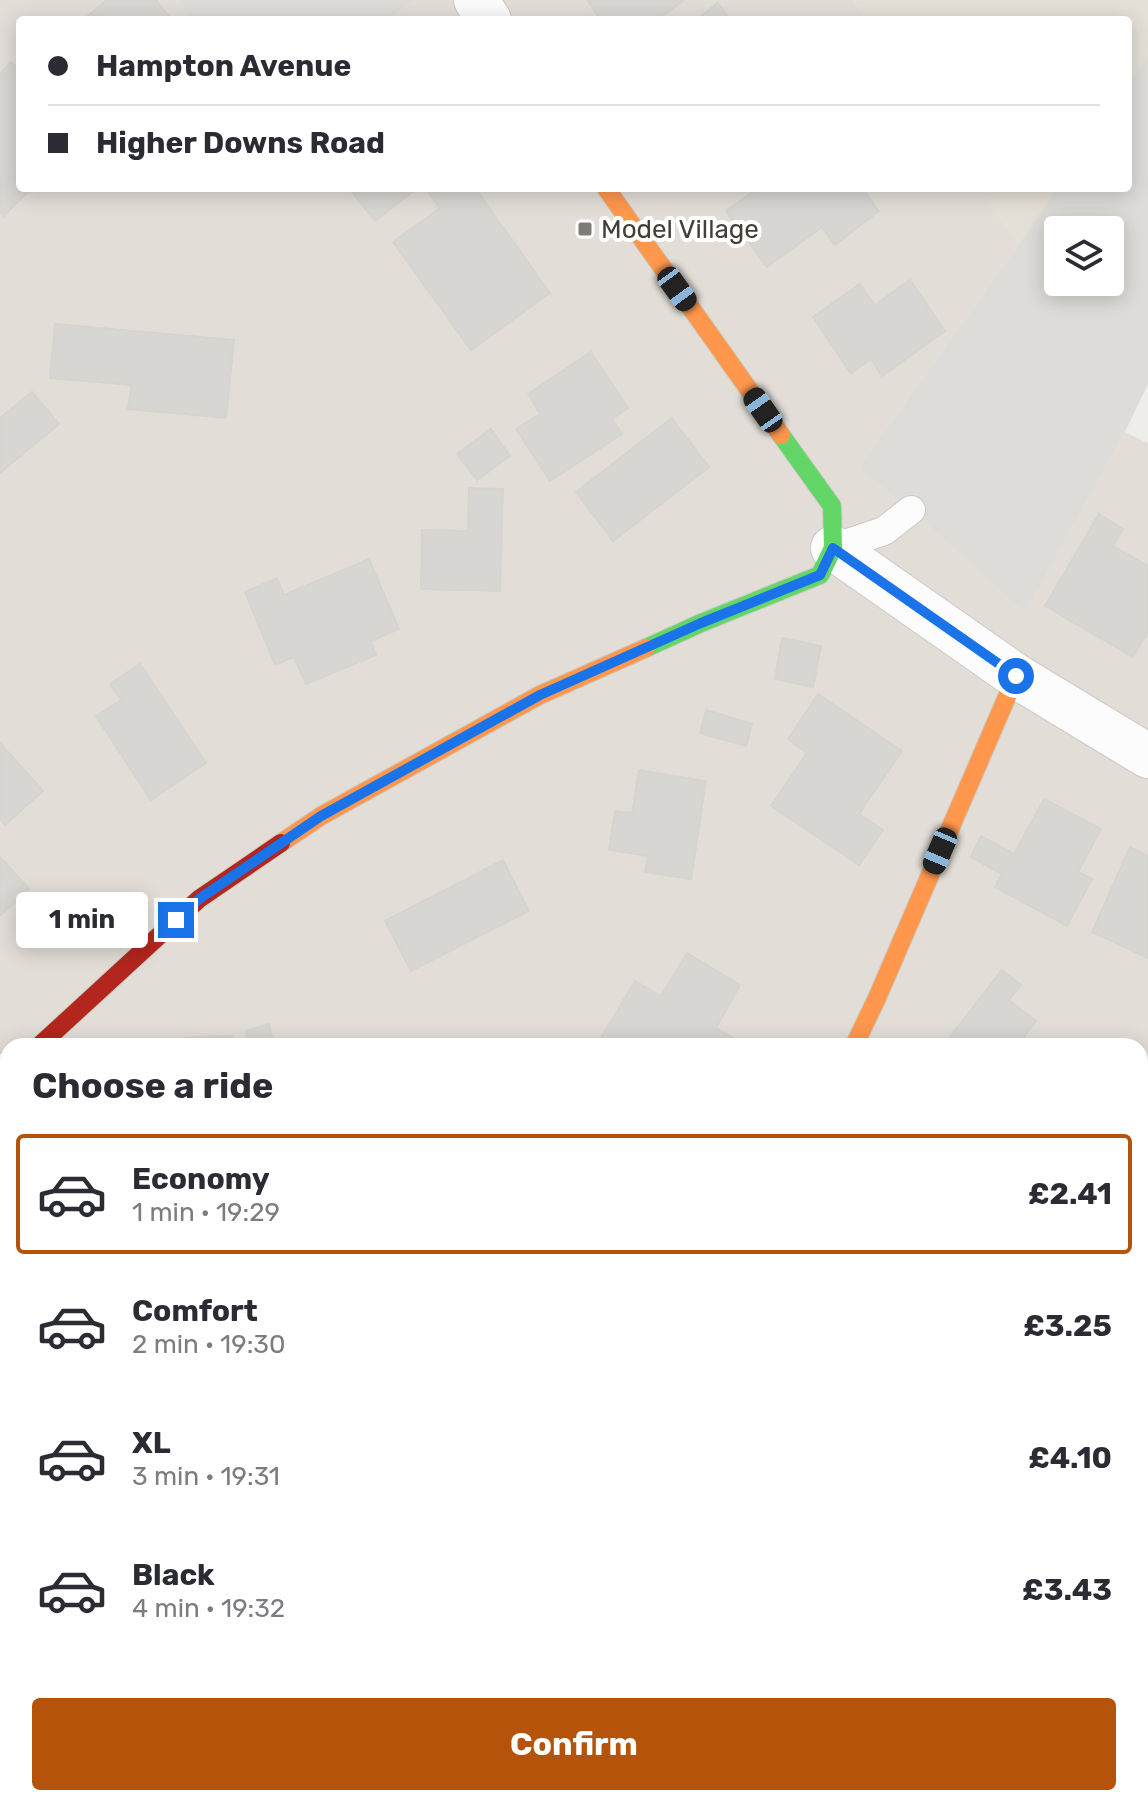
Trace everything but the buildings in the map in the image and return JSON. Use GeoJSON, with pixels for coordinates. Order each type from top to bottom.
{"type":"FeatureCollection","features":[{"type":"Feature","properties":{"kind":"street"},"geometry":{"type":"LineString","coordinates":[[48,1038],[199,899],[321,816],[540,695],[701,623],[820,575],[833,548],[832,506],[609,192]]}},
{"type":"Feature","properties":{"kind":"street"},"geometry":{"type":"LineString","coordinates":[[833,548],[1016,676],[1148,756]]}},
{"type":"Feature","properties":{"kind":"street"},"geometry":{"type":"LineString","coordinates":[[858,1038],[1016,676]]}},
{"type":"Feature","properties":{"kind":"lane"},"geometry":{"type":"LineString","coordinates":[[833,548],[884,531],[911,510]]}},
{"type":"Feature","properties":{"kind":"shaded area"},"geometry":{"type":"Polygon","coordinates":[[[0,0],[177,0],[189,16],[16,16],[16,192],[983,192],[1018,245],[858,468],[911,510],[1025,611],[1125,432],[1148,443],[1148,1038],[0,1038],[0,0]]]}},
{"type":"Feature","properties":{"kind":"shaded area"},"geometry":{"type":"Polygon","coordinates":[[[177,0],[414,0],[393,16],[189,16],[177,0]]]}},
{"type":"Feature","properties":{"kind":"shaded area"},"geometry":{"type":"Polygon","coordinates":[[[414,0],[853,0],[863,16],[393,16],[414,0]]]}},
{"type":"Feature","properties":{"kind":"shaded area"},"geometry":{"type":"Polygon","coordinates":[[[853,0],[1148,0],[1148,55],[1132,78],[1132,16],[863,16],[853,0]]]}},
{"type":"Feature","properties":{"kind":"shaded area"},"geometry":{"type":"Polygon","coordinates":[[[1148,55],[1148,384],[1125,432],[1025,612],[911,510],[858,468],[1054,192],[1132,192],[1132,78],[1148,55]]]}},
{"type":"Feature","properties":{"kind":"shaded area"},"geometry":{"type":"Polygon","coordinates":[[[983,192],[1054,192],[1018,245],[983,192]]]}},
{"type":"Feature","properties":{"kind":"traffic: fast"},"geometry":{"type":"LineString","coordinates":[[646,648],[820,575],[833,548],[832,506],[781,435]]}},
{"type":"Feature","properties":{"kind":"traffic: slow"},"geometry":{"type":"LineString","coordinates":[[609,192],[781,435]]}},
{"type":"Feature","properties":{"kind":"traffic: slow"},"geometry":{"type":"LineString","coordinates":[[281,843],[321,816],[540,695],[646,648]]}},
{"type":"Feature","properties":{"kind":"traffic: slow"},"geometry":{"type":"LineString","coordinates":[[858,1038],[1016,676]]}},
{"type":"Feature","properties":{"kind":"traffic: jam"},"geometry":{"type":"LineString","coordinates":[[48,1038],[199,899],[281,843]]}},
{"type":"Feature","properties":{"kind":"place","name":"Model Village"},"geometry":{"type":"Point","coordinates":[585,229]}},
{"type":"Feature","properties":{"kind":"route"},"geometry":{"type":"LineString","coordinates":[[176,920],[199,899],[321,816],[540,695],[701,623],[820,575],[833,548],[1016,676]]}}]}
